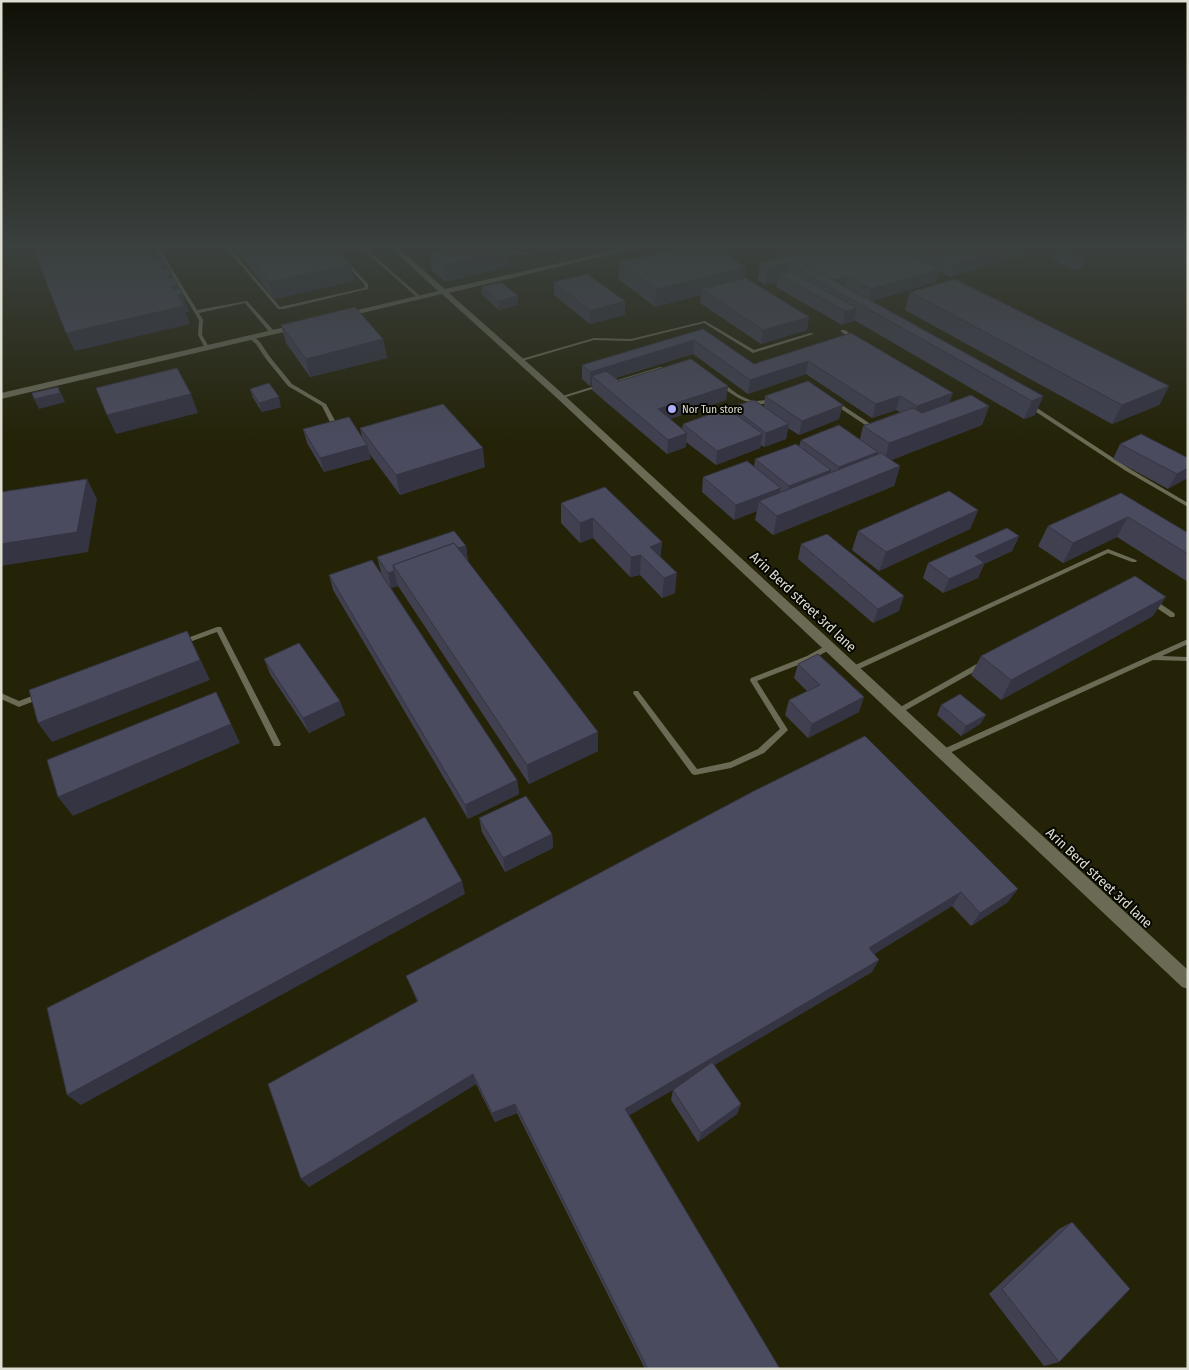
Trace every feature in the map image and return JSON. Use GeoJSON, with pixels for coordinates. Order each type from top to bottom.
{"type":"FeatureCollection","features":[{"type":"Feature","properties":{"kind":"street"},"geometry":{"type":"LineString","coordinates":[[337,317],[359,312]]}},
{"type":"Feature","properties":{"kind":"street","name":"Arin Berd street 3rd lane"},"geometry":{"type":"LineString","coordinates":[[465,312],[562,396],[897,712],[1188,981]]}},
{"type":"Feature","properties":{"kind":"street"},"geometry":{"type":"LineString","coordinates":[[1,396],[309,324]]}},
{"type":"Feature","properties":{"kind":"lane"},"geometry":{"type":"LineString","coordinates":[[196,312],[201,320],[200,335],[207,347]]}},
{"type":"Feature","properties":{"kind":"lane"},"geometry":{"type":"LineString","coordinates":[[255,312],[272,332]]}},
{"type":"Feature","properties":{"kind":"lane"},"geometry":{"type":"LineString","coordinates":[[520,360],[594,339],[631,340],[706,322],[753,352],[812,334]]}},
{"type":"Feature","properties":{"kind":"lane"},"geometry":{"type":"LineString","coordinates":[[843,331],[860,341]]}},
{"type":"Feature","properties":{"kind":"lane"},"geometry":{"type":"LineString","coordinates":[[251,337],[290,385],[324,405],[336,428]]}},
{"type":"Feature","properties":{"kind":"lane"},"geometry":{"type":"LineString","coordinates":[[562,396],[672,365]]}},
{"type":"Feature","properties":{"kind":"lane"},"geometry":{"type":"LineString","coordinates":[[716,381],[747,401],[763,402],[779,398]]}},
{"type":"Feature","properties":{"kind":"lane"},"geometry":{"type":"LineString","coordinates":[[832,401],[877,430],[884,430]]}},
{"type":"Feature","properties":{"kind":"lane"},"geometry":{"type":"LineString","coordinates":[[1025,403],[1128,470],[1188,505]]}},
{"type":"Feature","properties":{"kind":"lane"},"geometry":{"type":"LineString","coordinates":[[852,669],[1108,551],[1134,561]]}},
{"type":"Feature","properties":{"kind":"lane"},"geometry":{"type":"LineString","coordinates":[[1149,599],[1172,615]]}},
{"type":"Feature","properties":{"kind":"lane"},"geometry":{"type":"LineString","coordinates":[[174,646],[219,629],[277,744]]}},
{"type":"Feature","properties":{"kind":"lane"},"geometry":{"type":"LineString","coordinates":[[942,753],[1188,641]]}},
{"type":"Feature","properties":{"kind":"lane"},"geometry":{"type":"LineString","coordinates":[[636,693],[695,772],[731,765],[760,751],[784,730],[753,680],[809,658],[829,647]]}},
{"type":"Feature","properties":{"kind":"lane"},"geometry":{"type":"LineString","coordinates":[[1152,658],[1188,659]]}},
{"type":"Feature","properties":{"kind":"lane"},"geometry":{"type":"LineString","coordinates":[[897,712],[988,660]]}},
{"type":"Feature","properties":{"kind":"lane"},"geometry":{"type":"LineString","coordinates":[[1,696],[19,704],[47,694]]}},
{"type":"Feature","properties":{"kind":"shaded area"},"geometry":{"type":"Polygon","coordinates":[[[1,312],[1188,312],[1188,1369],[1,1369],[1,312]]]}},
{"type":"Feature","properties":{"kind":"building"},"geometry":{"type":"Polygon","coordinates":[[[58,312],[158,312],[66,333],[58,312]]]}},
{"type":"Feature","properties":{"kind":"building"},"geometry":{"type":"Polygon","coordinates":[[[335,312],[359,312],[383,339],[306,359],[281,325],[335,312]]]}},
{"type":"Feature","properties":{"kind":"building"},"geometry":{"type":"Polygon","coordinates":[[[736,312],[801,312],[809,317],[763,330],[736,312]]]}},
{"type":"Feature","properties":{"kind":"building"},"geometry":{"type":"Polygon","coordinates":[[[874,312],[891,312],[1043,396],[1032,401],[874,312]]]}},
{"type":"Feature","properties":{"kind":"building"},"geometry":{"type":"Polygon","coordinates":[[[947,312],[1021,312],[1169,386],[1122,405],[947,312]]]}},
{"type":"Feature","properties":{"kind":"building"},"geometry":{"type":"Polygon","coordinates":[[[703,329],[754,364],[851,333],[953,393],[917,406],[900,396],[876,404],[808,361],[750,380],[694,340],[590,372],[582,365],[703,329]]]}},
{"type":"Feature","properties":{"kind":"building"},"geometry":{"type":"Polygon","coordinates":[[[691,359],[728,386],[658,409],[687,433],[668,440],[592,376],[606,371],[619,381],[691,359]]]}},
{"type":"Feature","properties":{"kind":"building"},"geometry":{"type":"Polygon","coordinates":[[[177,368],[191,394],[107,415],[96,388],[177,368]]]}},
{"type":"Feature","properties":{"kind":"building"},"geometry":{"type":"Polygon","coordinates":[[[808,381],[843,405],[802,421],[765,396],[808,381]]]}},
{"type":"Feature","properties":{"kind":"building"},"geometry":{"type":"Polygon","coordinates":[[[269,383],[279,397],[259,403],[250,389],[269,383]]]}},
{"type":"Feature","properties":{"kind":"building"},"geometry":{"type":"Polygon","coordinates":[[[58,387],[60,393],[34,399],[32,393],[58,387]]]}},
{"type":"Feature","properties":{"kind":"building"},"geometry":{"type":"Polygon","coordinates":[[[971,395],[989,406],[889,443],[863,426],[913,408],[922,413],[971,395]]]}},
{"type":"Feature","properties":{"kind":"building"},"geometry":{"type":"Polygon","coordinates":[[[754,400],[789,424],[766,433],[732,407],[754,400]]]}},
{"type":"Feature","properties":{"kind":"building"},"geometry":{"type":"Polygon","coordinates":[[[443,404],[483,448],[396,475],[360,428],[443,404]]]}},
{"type":"Feature","properties":{"kind":"building"},"geometry":{"type":"Polygon","coordinates":[[[727,408],[763,434],[717,451],[683,424],[727,408]]]}},
{"type":"Feature","properties":{"kind":"building"},"geometry":{"type":"Polygon","coordinates":[[[349,417],[367,445],[320,458],[303,429],[349,417]]]}},
{"type":"Feature","properties":{"kind":"building"},"geometry":{"type":"Polygon","coordinates":[[[839,425],[878,452],[839,467],[801,440],[839,425]]]}},
{"type":"Feature","properties":{"kind":"building"},"geometry":{"type":"Polygon","coordinates":[[[1141,434],[1188,458],[1188,468],[1177,474],[1120,444],[1141,434]]]}},
{"type":"Feature","properties":{"kind":"building"},"geometry":{"type":"Polygon","coordinates":[[[796,444],[831,470],[789,486],[755,459],[796,444]]]}},
{"type":"Feature","properties":{"kind":"building"},"geometry":{"type":"Polygon","coordinates":[[[881,453],[900,466],[777,516],[759,501],[881,453]]]}},
{"type":"Feature","properties":{"kind":"building"},"geometry":{"type":"Polygon","coordinates":[[[747,461],[781,488],[736,505],[703,477],[747,461]]]}},
{"type":"Feature","properties":{"kind":"building"},"geometry":{"type":"Polygon","coordinates":[[[87,479],[77,532],[1,544],[1,492],[87,479]]]}},
{"type":"Feature","properties":{"kind":"building"},"geometry":{"type":"Polygon","coordinates":[[[605,487],[662,542],[650,547],[677,573],[664,578],[641,555],[631,557],[593,518],[580,523],[561,503],[605,487]]]}},
{"type":"Feature","properties":{"kind":"building"},"geometry":{"type":"Polygon","coordinates":[[[949,491],[978,510],[886,552],[858,531],[949,491]]]}},
{"type":"Feature","properties":{"kind":"building"},"geometry":{"type":"Polygon","coordinates":[[[1121,493],[1188,533],[1188,554],[1128,517],[1073,543],[1048,526],[1121,493]]]}},
{"type":"Feature","properties":{"kind":"building"},"geometry":{"type":"Polygon","coordinates":[[[1007,528],[1019,536],[975,556],[984,563],[949,579],[928,563],[1007,528]]]}},
{"type":"Feature","properties":{"kind":"building"},"geometry":{"type":"Polygon","coordinates":[[[454,531],[466,546],[458,548],[454,543],[393,565],[394,571],[388,573],[377,557],[454,531]]]}},
{"type":"Feature","properties":{"kind":"building"},"geometry":{"type":"Polygon","coordinates":[[[827,534],[904,596],[878,609],[801,544],[827,534]]]}},
{"type":"Feature","properties":{"kind":"building"},"geometry":{"type":"Polygon","coordinates":[[[454,543],[598,732],[527,765],[393,565],[454,543]]]}},
{"type":"Feature","properties":{"kind":"building"},"geometry":{"type":"Polygon","coordinates":[[[372,560],[517,780],[465,805],[329,575],[372,560]]]}},
{"type":"Feature","properties":{"kind":"building"},"geometry":{"type":"Polygon","coordinates":[[[1135,576],[1166,597],[1011,680],[981,656],[1135,576]]]}},
{"type":"Feature","properties":{"kind":"building"},"geometry":{"type":"Polygon","coordinates":[[[187,631],[200,660],[38,723],[29,690],[187,631]]]}},
{"type":"Feature","properties":{"kind":"building"},"geometry":{"type":"Polygon","coordinates":[[[299,643],[340,701],[303,718],[264,659],[299,643]]]}},
{"type":"Feature","properties":{"kind":"building"},"geometry":{"type":"Polygon","coordinates":[[[818,654],[864,697],[812,724],[789,700],[820,685],[798,664],[818,654]]]}},
{"type":"Feature","properties":{"kind":"building"},"geometry":{"type":"Polygon","coordinates":[[[216,692],[231,724],[58,797],[47,760],[216,692]]]}},
{"type":"Feature","properties":{"kind":"building"},"geometry":{"type":"Polygon","coordinates":[[[960,694],[986,715],[966,726],[941,705],[960,694]]]}},
{"type":"Feature","properties":{"kind":"building"},"geometry":{"type":"Polygon","coordinates":[[[865,736],[1018,889],[980,913],[961,892],[869,948],[879,960],[625,1109],[780,1369],[648,1369],[515,1104],[492,1113],[473,1074],[301,1179],[268,1084],[418,1001],[406,976],[754,791],[865,736]]]}},
{"type":"Feature","properties":{"kind":"building"},"geometry":{"type":"Polygon","coordinates":[[[526,796],[552,834],[503,858],[479,818],[526,796]]]}},
{"type":"Feature","properties":{"kind":"building"},"geometry":{"type":"Polygon","coordinates":[[[425,817],[462,881],[67,1095],[47,1008],[425,817]]]}},
{"type":"Feature","properties":{"kind":"building"},"geometry":{"type":"Polygon","coordinates":[[[712,1062],[741,1104],[701,1133],[673,1090],[712,1062]]]}},
{"type":"Feature","properties":{"kind":"building"},"geometry":{"type":"Polygon","coordinates":[[[1072,1222],[1130,1289],[1059,1362],[1002,1289],[1072,1222]]]}},
{"type":"Feature","properties":{"kind":"place","name":"Nor Tun store"},"geometry":{"type":"Point","coordinates":[672,409]}}]}
